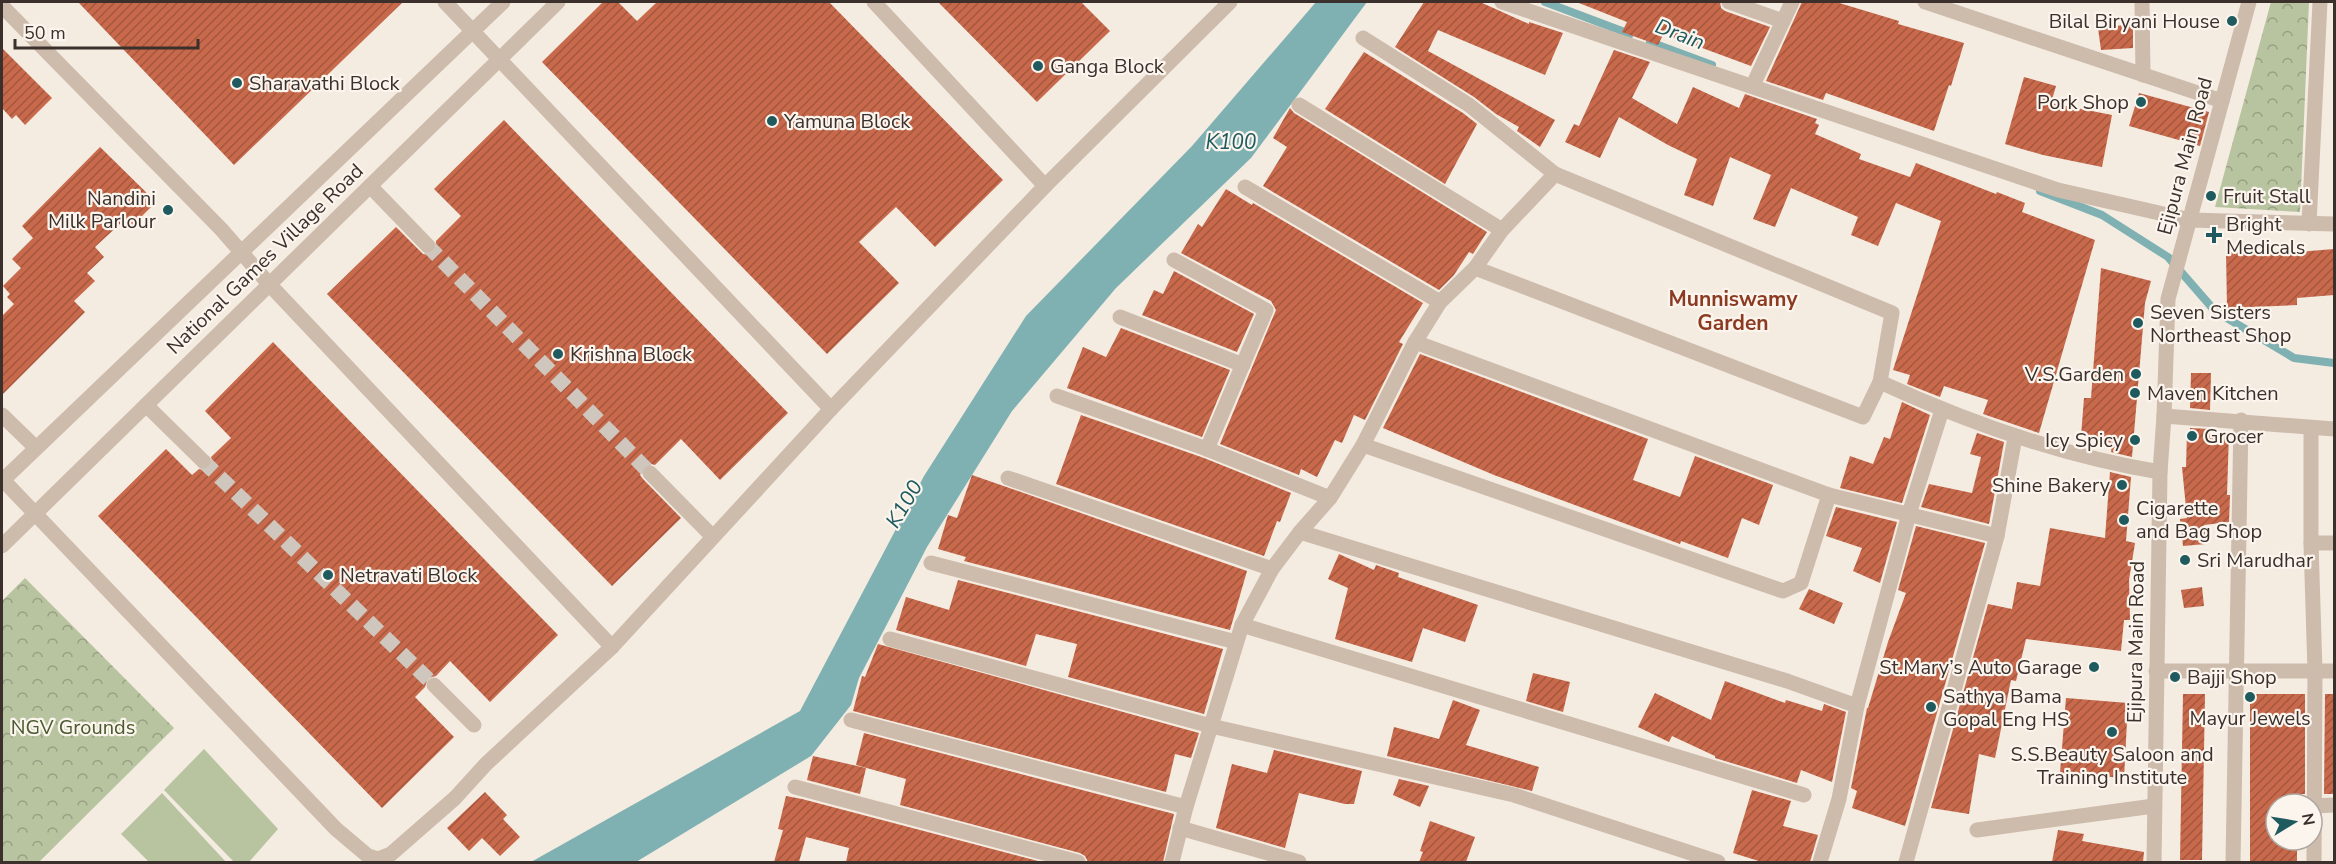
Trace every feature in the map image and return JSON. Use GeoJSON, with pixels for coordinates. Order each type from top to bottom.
{"type":"FeatureCollection","features":[{"type":"Feature","properties":{"kind":"street"},"geometry":{"type":"LineString","coordinates":[[445,2],[831,409]]}},
{"type":"Feature","properties":{"kind":"street","name":"National Games Village Road"},"geometry":{"type":"LineString","coordinates":[[2,481],[503,2]]}},
{"type":"Feature","properties":{"kind":"street","name":"National Games Village Road"},"geometry":{"type":"LineString","coordinates":[[2,546],[558,2]]}},
{"type":"Feature","properties":{"kind":"street"},"geometry":{"type":"LineString","coordinates":[[874,2],[1045,186]]}},
{"type":"Feature","properties":{"kind":"street"},"geometry":{"type":"LineString","coordinates":[[2,481],[336,829],[369,856],[378,859],[391,854],[455,798],[486,764],[612,646],[831,409],[1045,186],[1230,2]]}},
{"type":"Feature","properties":{"kind":"street"},"geometry":{"type":"LineString","coordinates":[[1502,2],[2058,190],[2190,220],[2334,224]]}},
{"type":"Feature","properties":{"kind":"street"},"geometry":{"type":"LineString","coordinates":[[1729,2],[1783,21]]}},
{"type":"Feature","properties":{"kind":"street"},"geometry":{"type":"LineString","coordinates":[[1753,85],[1792,2]]}},
{"type":"Feature","properties":{"kind":"street"},"geometry":{"type":"LineString","coordinates":[[1925,2],[2222,101]]}},
{"type":"Feature","properties":{"kind":"street"},"geometry":{"type":"LineString","coordinates":[[2142,2],[2143,75]]}},
{"type":"Feature","properties":{"kind":"street","name":"Ejipura Main Road"},"geometry":{"type":"LineString","coordinates":[[2154,862],[2160,472],[2168,299],[2250,2]]}},
{"type":"Feature","properties":{"kind":"street"},"geometry":{"type":"LineString","coordinates":[[2309,224],[2320,2]]}},
{"type":"Feature","properties":{"kind":"street"},"geometry":{"type":"LineString","coordinates":[[2,6],[221,229],[269,284],[612,646]]}},
{"type":"Feature","properties":{"kind":"street"},"geometry":{"type":"LineString","coordinates":[[1363,38],[1469,105],[1555,174],[1892,313],[1880,382],[1863,417],[1475,268]]}},
{"type":"Feature","properties":{"kind":"street"},"geometry":{"type":"LineString","coordinates":[[1299,105],[1502,230]]}},
{"type":"Feature","properties":{"kind":"street"},"geometry":{"type":"LineString","coordinates":[[1172,862],[1186,807],[1236,642],[1242,625],[1272,569],[1330,498],[1363,445],[1415,342],[1440,303],[1475,268],[1502,230],[1555,174]]}},
{"type":"Feature","properties":{"kind":"street"},"geometry":{"type":"LineString","coordinates":[[370,186],[427,245]]}},
{"type":"Feature","properties":{"kind":"street"},"geometry":{"type":"LineString","coordinates":[[1245,187],[1440,303]]}},
{"type":"Feature","properties":{"kind":"street"},"geometry":{"type":"LineString","coordinates":[[1174,260],[1266,310],[1207,449]]}},
{"type":"Feature","properties":{"kind":"street"},"geometry":{"type":"LineString","coordinates":[[1120,317],[1243,365]]}},
{"type":"Feature","properties":{"kind":"street"},"geometry":{"type":"LineString","coordinates":[[1415,342],[1829,495],[1997,536]]}},
{"type":"Feature","properties":{"kind":"street"},"geometry":{"type":"LineString","coordinates":[[1880,382],[1941,411],[2015,437],[2114,464],[2160,472]]}},
{"type":"Feature","properties":{"kind":"street"},"geometry":{"type":"LineString","coordinates":[[1057,396],[1207,449],[1330,498]]}},
{"type":"Feature","properties":{"kind":"street"},"geometry":{"type":"LineString","coordinates":[[146,405],[203,461]]}},
{"type":"Feature","properties":{"kind":"street"},"geometry":{"type":"LineString","coordinates":[[1820,862],[1839,799],[1857,706],[1909,514],[1941,411]]}},
{"type":"Feature","properties":{"kind":"street"},"geometry":{"type":"LineString","coordinates":[[2,415],[36,448]]}},
{"type":"Feature","properties":{"kind":"street"},"geometry":{"type":"LineString","coordinates":[[2164,416],[2241,420],[2334,429]]}},
{"type":"Feature","properties":{"kind":"street"},"geometry":{"type":"LineString","coordinates":[[2233,862],[2241,420]]}},
{"type":"Feature","properties":{"kind":"street"},"geometry":{"type":"LineString","coordinates":[[2311,428],[2315,671],[2314,792]]}},
{"type":"Feature","properties":{"kind":"street"},"geometry":{"type":"LineString","coordinates":[[1906,862],[1997,536],[2015,437]]}},
{"type":"Feature","properties":{"kind":"street"},"geometry":{"type":"LineString","coordinates":[[1363,445],[1783,591],[1801,583],[1829,495]]}},
{"type":"Feature","properties":{"kind":"street"},"geometry":{"type":"LineString","coordinates":[[650,473],[713,537]]}},
{"type":"Feature","properties":{"kind":"street"},"geometry":{"type":"LineString","coordinates":[[1008,478],[1272,569]]}},
{"type":"Feature","properties":{"kind":"street"},"geometry":{"type":"LineString","coordinates":[[1300,532],[1788,681],[1857,706]]}},
{"type":"Feature","properties":{"kind":"street"},"geometry":{"type":"LineString","coordinates":[[2312,543],[2334,543]]}},
{"type":"Feature","properties":{"kind":"street"},"geometry":{"type":"LineString","coordinates":[[931,563],[1236,642]]}},
{"type":"Feature","properties":{"kind":"street"},"geometry":{"type":"LineString","coordinates":[[1242,625],[1804,795]]}},
{"type":"Feature","properties":{"kind":"street"},"geometry":{"type":"LineString","coordinates":[[890,639],[1211,726],[1514,795],[1718,862]]}},
{"type":"Feature","properties":{"kind":"street"},"geometry":{"type":"LineString","coordinates":[[2156,671],[2334,671]]}},
{"type":"Feature","properties":{"kind":"street"},"geometry":{"type":"LineString","coordinates":[[434,685],[474,725]]}},
{"type":"Feature","properties":{"kind":"street"},"geometry":{"type":"LineString","coordinates":[[851,720],[1186,807]]}},
{"type":"Feature","properties":{"kind":"street"},"geometry":{"type":"LineString","coordinates":[[795,787],[1078,862]]}},
{"type":"Feature","properties":{"kind":"street"},"geometry":{"type":"LineString","coordinates":[[1977,830],[2154,806]]}},
{"type":"Feature","properties":{"kind":"street"},"geometry":{"type":"LineString","coordinates":[[1180,828],[1299,862]]}},
{"type":"Feature","properties":{"kind":"green space"},"geometry":{"type":"Polygon","coordinates":[[[2271,2],[2309,2],[2300,212],[2215,207],[2271,2]]]}},
{"type":"Feature","properties":{"kind":"green space","name":"NGV Grounds"},"geometry":{"type":"Polygon","coordinates":[[[25,578],[174,728],[39,862],[2,862],[2,601],[25,578]]]}},
{"type":"Feature","properties":{"kind":"green space"},"geometry":{"type":"Polygon","coordinates":[[[204,749],[278,829],[249,862],[234,862],[164,790],[204,749]]]}},
{"type":"Feature","properties":{"kind":"green space"},"geometry":{"type":"Polygon","coordinates":[[[162,793],[226,862],[149,862],[121,834],[162,793]]]}},
{"type":"Feature","properties":{"kind":"water","name":"K100"},"geometry":{"type":"Polygon","coordinates":[[[1316,2],[1367,2],[1251,158],[1116,288],[1012,411],[927,547],[859,678],[851,705],[811,756],[636,862],[531,862],[800,711],[924,476],[1026,316],[1192,146],[1316,2]]]}},
{"type":"Feature","properties":{"kind":"building","name":"Sharavathi Block"},"geometry":{"type":"Polygon","coordinates":[[[78,2],[403,2],[234,165],[78,2]]]}},
{"type":"Feature","properties":{"kind":"building","name":"Yamuna Block"},"geometry":{"type":"Polygon","coordinates":[[[603,2],[618,2],[637,21],[657,2],[829,2],[1003,180],[935,247],[896,207],[859,242],[899,283],[827,354],[542,62],[603,2]]]}},
{"type":"Feature","properties":{"kind":"building","name":"Ganga Block"},"geometry":{"type":"Polygon","coordinates":[[[938,2],[1081,2],[1110,31],[1037,102],[938,2]]]}},
{"type":"Feature","properties":{"kind":"building"},"geometry":{"type":"Polygon","coordinates":[[[1424,2],[1480,2],[1529,24],[1529,22],[1563,33],[1545,75],[1438,30],[1428,51],[1555,120],[1540,147],[1517,131],[1519,127],[1395,47],[1424,2]]]}},
{"type":"Feature","properties":{"kind":"building"},"geometry":{"type":"Polygon","coordinates":[[[1580,2],[1720,2],[1721,8],[1725,11],[1770,27],[1751,66],[1667,35],[1663,35],[1658,45],[1622,32],[1627,22],[1580,2]]]}},
{"type":"Feature","properties":{"kind":"building"},"geometry":{"type":"Polygon","coordinates":[[[1802,2],[1836,2],[1899,21],[1898,24],[1964,43],[1934,131],[1826,93],[1823,100],[1766,81],[1802,2]]]}},
{"type":"Feature","properties":{"kind":"building"},"geometry":{"type":"Polygon","coordinates":[[[2133,24],[2133,48],[2101,50],[2098,28],[2133,24]]]}},
{"type":"Feature","properties":{"kind":"building"},"geometry":{"type":"Polygon","coordinates":[[[2,48],[52,98],[25,125],[16,115],[12,119],[2,108],[2,48]]]}},
{"type":"Feature","properties":{"kind":"building"},"geometry":{"type":"Polygon","coordinates":[[[1614,50],[1650,62],[1632,98],[1677,124],[1693,87],[1739,108],[1745,94],[1817,119],[1815,123],[1819,125],[1815,134],[1861,154],[1859,159],[1910,177],[1916,163],[2025,203],[2022,212],[2095,240],[2039,433],[1983,414],[1988,400],[1944,386],[1940,397],[1907,384],[1910,375],[1893,370],[1941,221],[1896,203],[1878,246],[1851,235],[1858,217],[1791,188],[1775,227],[1753,219],[1771,175],[1730,157],[1713,206],[1684,195],[1697,159],[1619,117],[1600,158],[1565,142],[1574,124],[1579,126],[1614,50]]]}},
{"type":"Feature","properties":{"kind":"building"},"geometry":{"type":"Polygon","coordinates":[[[1364,52],[1477,124],[1445,184],[1325,109],[1364,52]]]}},
{"type":"Feature","properties":{"kind":"building"},"geometry":{"type":"Polygon","coordinates":[[[2024,77],[2056,86],[2051,103],[2112,115],[2102,167],[2043,155],[2005,144],[2024,77]]]}},
{"type":"Feature","properties":{"kind":"building"},"geometry":{"type":"Polygon","coordinates":[[[2139,93],[2209,112],[2200,146],[2129,126],[2139,93]]]}},
{"type":"Feature","properties":{"kind":"building"},"geometry":{"type":"Polygon","coordinates":[[[1290,108],[1294,113],[1487,232],[1473,254],[1469,252],[1454,275],[1439,290],[1263,186],[1287,147],[1273,138],[1290,108]]]}},
{"type":"Feature","properties":{"kind":"building","name":"Krishna Block"},"geometry":{"type":"Polygon","coordinates":[[[504,120],[788,413],[720,480],[681,439],[655,465],[648,463],[643,467],[640,475],[681,518],[612,586],[327,294],[396,227],[423,254],[429,255],[434,252],[436,241],[461,216],[434,189],[504,120]]]}},
{"type":"Feature","properties":{"kind":"building"},"geometry":{"type":"Polygon","coordinates":[[[100,147],[156,202],[129,229],[122,222],[95,247],[104,257],[87,273],[95,281],[74,301],[85,312],[2,395],[2,316],[14,304],[7,297],[10,294],[3,286],[21,268],[12,259],[33,238],[22,226],[100,147]]]}},
{"type":"Feature","properties":{"kind":"building"},"geometry":{"type":"Polygon","coordinates":[[[1226,189],[1423,303],[1399,342],[1403,344],[1365,420],[1354,415],[1342,443],[1335,440],[1317,477],[1301,469],[1299,475],[1220,444],[1276,310],[1271,301],[1181,253],[1198,224],[1202,227],[1226,189]]]}},
{"type":"Feature","properties":{"kind":"building"},"geometry":{"type":"Polygon","coordinates":[[[2334,249],[2334,295],[2297,298],[2297,305],[2227,308],[2226,250],[2298,252],[2334,249]]]}},
{"type":"Feature","properties":{"kind":"building"},"geometry":{"type":"Polygon","coordinates":[[[2101,268],[2151,281],[2145,303],[2132,457],[2111,452],[2112,443],[2081,436],[2084,398],[2091,398],[2101,268]]]}},
{"type":"Feature","properties":{"kind":"building"},"geometry":{"type":"Polygon","coordinates":[[[1174,271],[1254,314],[1237,352],[1142,315],[1154,290],[1163,294],[1174,271]]]}},
{"type":"Feature","properties":{"kind":"building"},"geometry":{"type":"Polygon","coordinates":[[[1121,328],[1230,370],[1202,437],[1067,388],[1083,347],[1106,357],[1121,328]]]}},
{"type":"Feature","properties":{"kind":"building","name":"Netravati Block"},"geometry":{"type":"Polygon","coordinates":[[[273,342],[558,635],[490,702],[450,661],[436,676],[428,678],[425,687],[415,697],[454,737],[382,808],[98,516],[166,449],[192,475],[199,469],[209,468],[213,463],[211,457],[231,438],[205,411],[273,342]]]}},
{"type":"Feature","properties":{"kind":"building"},"geometry":{"type":"Polygon","coordinates":[[[1420,354],[1648,439],[1633,480],[1680,497],[1695,456],[1773,485],[1759,525],[1742,518],[1728,558],[1681,541],[1680,544],[1494,475],[1383,428],[1420,354]]]}},
{"type":"Feature","properties":{"kind":"building"},"geometry":{"type":"Polygon","coordinates":[[[2191,373],[2211,373],[2210,410],[2190,408],[2191,373]]]}},
{"type":"Feature","properties":{"kind":"building"},"geometry":{"type":"Polygon","coordinates":[[[1902,402],[1930,415],[1902,503],[1840,488],[1850,456],[1873,464],[1884,437],[1890,439],[1902,402]]]}},
{"type":"Feature","properties":{"kind":"building"},"geometry":{"type":"Polygon","coordinates":[[[1081,415],[1204,458],[1291,493],[1280,522],[1277,521],[1264,556],[1056,484],[1081,415]]]}},
{"type":"Feature","properties":{"kind":"building"},"geometry":{"type":"Polygon","coordinates":[[[2190,428],[2210,429],[2210,433],[2229,433],[2227,495],[2230,495],[2229,522],[2204,525],[2206,544],[2183,546],[2180,519],[2187,518],[2182,467],[2186,467],[2187,432],[2190,432],[2190,428]]]}},
{"type":"Feature","properties":{"kind":"building"},"geometry":{"type":"Polygon","coordinates":[[[1977,433],[2004,442],[1989,524],[1921,507],[1929,484],[1972,493],[1981,457],[1970,454],[1977,433]]]}},
{"type":"Feature","properties":{"kind":"building"},"geometry":{"type":"Polygon","coordinates":[[[2110,472],[2131,477],[2126,541],[2135,543],[2129,580],[2130,620],[2124,620],[2121,651],[2026,639],[2016,681],[2011,680],[1995,758],[1979,754],[1969,814],[1931,808],[1988,604],[2012,609],[2017,582],[2040,586],[2050,528],[2105,538],[2110,472]]]}},
{"type":"Feature","properties":{"kind":"building"},"geometry":{"type":"Polygon","coordinates":[[[972,475],[1247,571],[1230,630],[964,561],[966,557],[938,549],[948,515],[957,518],[972,475]]]}},
{"type":"Feature","properties":{"kind":"building"},"geometry":{"type":"Polygon","coordinates":[[[1836,507],[1897,522],[1880,583],[1853,571],[1862,548],[1826,536],[1836,507]]]}},
{"type":"Feature","properties":{"kind":"building"},"geometry":{"type":"Polygon","coordinates":[[[1916,526],[1985,543],[1905,826],[1852,808],[1857,791],[1851,788],[1867,708],[1906,593],[1898,590],[1916,526]]]}},
{"type":"Feature","properties":{"kind":"building"},"geometry":{"type":"Polygon","coordinates":[[[1339,554],[1374,570],[1376,565],[1399,573],[1398,577],[1478,605],[1465,642],[1423,628],[1412,662],[1335,639],[1348,588],[1328,579],[1339,554]]]}},
{"type":"Feature","properties":{"kind":"building"},"geometry":{"type":"Polygon","coordinates":[[[958,580],[1223,649],[1204,714],[1068,677],[1077,644],[1036,634],[1026,666],[896,630],[906,597],[949,610],[958,580]]]}},
{"type":"Feature","properties":{"kind":"building"},"geometry":{"type":"Polygon","coordinates":[[[2202,587],[2204,606],[2184,608],[2181,590],[2202,587]]]}},
{"type":"Feature","properties":{"kind":"building"},"geometry":{"type":"Polygon","coordinates":[[[1809,589],[1843,603],[1834,624],[1799,609],[1809,589]]]}},
{"type":"Feature","properties":{"kind":"building"},"geometry":{"type":"Polygon","coordinates":[[[878,644],[1199,733],[1191,758],[1175,754],[1166,792],[853,711],[862,676],[865,677],[878,644]]]}},
{"type":"Feature","properties":{"kind":"building"},"geometry":{"type":"Polygon","coordinates":[[[1533,673],[1570,682],[1563,712],[1526,701],[1533,673]]]}},
{"type":"Feature","properties":{"kind":"building"},"geometry":{"type":"Polygon","coordinates":[[[1725,681],[1785,703],[1786,700],[1822,711],[1824,704],[1846,712],[1832,782],[1801,770],[1797,783],[1715,758],[1672,736],[1669,742],[1638,727],[1655,693],[1711,720],[1725,681]]]}},
{"type":"Feature","properties":{"kind":"building"},"geometry":{"type":"Polygon","coordinates":[[[2183,694],[2205,694],[2202,860],[2180,860],[2183,694]]]}},
{"type":"Feature","properties":{"kind":"building"},"geometry":{"type":"Polygon","coordinates":[[[2250,694],[2305,694],[2305,792],[2264,792],[2264,852],[2297,852],[2297,861],[2250,861],[2250,694]]]}},
{"type":"Feature","properties":{"kind":"building"},"geometry":{"type":"Polygon","coordinates":[[[2325,694],[2334,694],[2334,794],[2324,794],[2325,694]]]}},
{"type":"Feature","properties":{"kind":"building"},"geometry":{"type":"Polygon","coordinates":[[[2066,698],[2128,703],[2124,778],[2060,773],[2066,698]]]}},
{"type":"Feature","properties":{"kind":"building"},"geometry":{"type":"Polygon","coordinates":[[[1453,700],[1480,710],[1466,745],[1539,767],[1532,791],[1387,756],[1394,727],[1439,739],[1453,700]]]}},
{"type":"Feature","properties":{"kind":"building"},"geometry":{"type":"Polygon","coordinates":[[[864,733],[1174,814],[1163,862],[1088,862],[1080,853],[900,805],[906,779],[856,765],[864,733]]]}},
{"type":"Feature","properties":{"kind":"building"},"geometry":{"type":"Polygon","coordinates":[[[1274,750],[1362,771],[1354,804],[1299,793],[1285,848],[1216,828],[1232,764],[1267,773],[1274,750]]]}},
{"type":"Feature","properties":{"kind":"building"},"geometry":{"type":"Polygon","coordinates":[[[813,756],[866,768],[860,794],[807,780],[813,756]]]}},
{"type":"Feature","properties":{"kind":"building"},"geometry":{"type":"Polygon","coordinates":[[[1399,779],[1429,786],[1420,807],[1393,795],[1399,779]]]}},
{"type":"Feature","properties":{"kind":"building"},"geometry":{"type":"Polygon","coordinates":[[[1752,790],[1791,801],[1783,826],[1818,835],[1810,862],[1762,862],[1733,853],[1752,790]]]}},
{"type":"Feature","properties":{"kind":"building"},"geometry":{"type":"Polygon","coordinates":[[[485,792],[507,815],[503,819],[520,837],[500,856],[482,838],[469,851],[447,828],[485,792]]]}},
{"type":"Feature","properties":{"kind":"building"},"geometry":{"type":"Polygon","coordinates":[[[786,796],[1042,862],[846,862],[849,848],[806,837],[799,862],[774,862],[783,830],[778,829],[786,796]]]}},
{"type":"Feature","properties":{"kind":"building"},"geometry":{"type":"Polygon","coordinates":[[[1430,821],[1475,837],[1466,862],[1419,862],[1423,852],[1420,851],[1430,821]]]}},
{"type":"Feature","properties":{"kind":"building"},"geometry":{"type":"Polygon","coordinates":[[[2058,830],[2084,834],[2082,841],[2144,852],[2143,862],[2052,862],[2058,830]]]}},
{"type":"Feature","properties":{"kind":"waterway","name":"Drain"},"geometry":{"type":"LineString","coordinates":[[1545,2],[1630,34]]}},
{"type":"Feature","properties":{"kind":"waterway","name":"Drain"},"geometry":{"type":"LineString","coordinates":[[1650,42],[1712,65]]}},
{"type":"Feature","properties":{"kind":"waterway"},"geometry":{"type":"LineString","coordinates":[[2040,191],[2102,215],[2168,257],[2215,311],[2294,358],[2334,363]]}},
{"type":"Feature","properties":{"kind":"tunnel"},"geometry":{"type":"LineString","coordinates":[[427,245],[650,473]]}},
{"type":"Feature","properties":{"kind":"tunnel"},"geometry":{"type":"LineString","coordinates":[[203,461],[434,685]]}},
{"type":"Feature","properties":{"kind":"place","name":"Bilal Biryani House"},"geometry":{"type":"Point","coordinates":[2232,21]}},
{"type":"Feature","properties":{"kind":"place","name":"Ganga Block"},"geometry":{"type":"Point","coordinates":[1038,66]}},
{"type":"Feature","properties":{"kind":"place","name":"Sharavathi Block"},"geometry":{"type":"Point","coordinates":[237,83]}},
{"type":"Feature","properties":{"kind":"place","name":"Pork Shop"},"geometry":{"type":"Point","coordinates":[2141,102]}},
{"type":"Feature","properties":{"kind":"place","name":"Yamuna Block"},"geometry":{"type":"Point","coordinates":[772,121]}},
{"type":"Feature","properties":{"kind":"place","name":"Fruit Stall"},"geometry":{"type":"Point","coordinates":[2211,196]}},
{"type":"Feature","properties":{"kind":"place","name":"Nandini Milk Parlour"},"geometry":{"type":"Point","coordinates":[168,210]}},
{"type":"Feature","properties":{"kind":"place","name":"Bright Medicals"},"geometry":{"type":"Point","coordinates":[2214,235]}},
{"type":"Feature","properties":{"kind":"place","name":"Seven Sisters Northeast Shop"},"geometry":{"type":"Point","coordinates":[2138,323]}},
{"type":"Feature","properties":{"kind":"place","name":"Krishna Block"},"geometry":{"type":"Point","coordinates":[558,354]}},
{"type":"Feature","properties":{"kind":"place","name":"V.S.Garden"},"geometry":{"type":"Point","coordinates":[2136,374]}},
{"type":"Feature","properties":{"kind":"place","name":"Maven Kitchen"},"geometry":{"type":"Point","coordinates":[2135,393]}},
{"type":"Feature","properties":{"kind":"place","name":"Grocer"},"geometry":{"type":"Point","coordinates":[2192,436]}},
{"type":"Feature","properties":{"kind":"place","name":"Icy Spicy"},"geometry":{"type":"Point","coordinates":[2135,440]}},
{"type":"Feature","properties":{"kind":"place","name":"Shine Bakery"},"geometry":{"type":"Point","coordinates":[2122,485]}},
{"type":"Feature","properties":{"kind":"place","name":"Cigarette and Bag Shop"},"geometry":{"type":"Point","coordinates":[2124,520]}},
{"type":"Feature","properties":{"kind":"place","name":"Sri Marudhar"},"geometry":{"type":"Point","coordinates":[2185,560]}},
{"type":"Feature","properties":{"kind":"place","name":"Netravati Block"},"geometry":{"type":"Point","coordinates":[328,575]}},
{"type":"Feature","properties":{"kind":"place","name":"St.Mary’s Auto Garage"},"geometry":{"type":"Point","coordinates":[2094,667]}},
{"type":"Feature","properties":{"kind":"place","name":"Bajji Shop"},"geometry":{"type":"Point","coordinates":[2175,677]}},
{"type":"Feature","properties":{"kind":"place","name":"Mayur Jewels"},"geometry":{"type":"Point","coordinates":[2250,697]}},
{"type":"Feature","properties":{"kind":"place","name":"Sathya Bama Gopal Eng HS"},"geometry":{"type":"Point","coordinates":[1931,707]}},
{"type":"Feature","properties":{"kind":"place","name":"S.S.Beauty Saloon and Training Institute"},"geometry":{"type":"Point","coordinates":[2112,732]}},
{"type":"Feature","properties":{"kind":"district","name":"Munniswamy Garden"},"geometry":{"type":"Point","coordinates":[1733,311]}}]}
